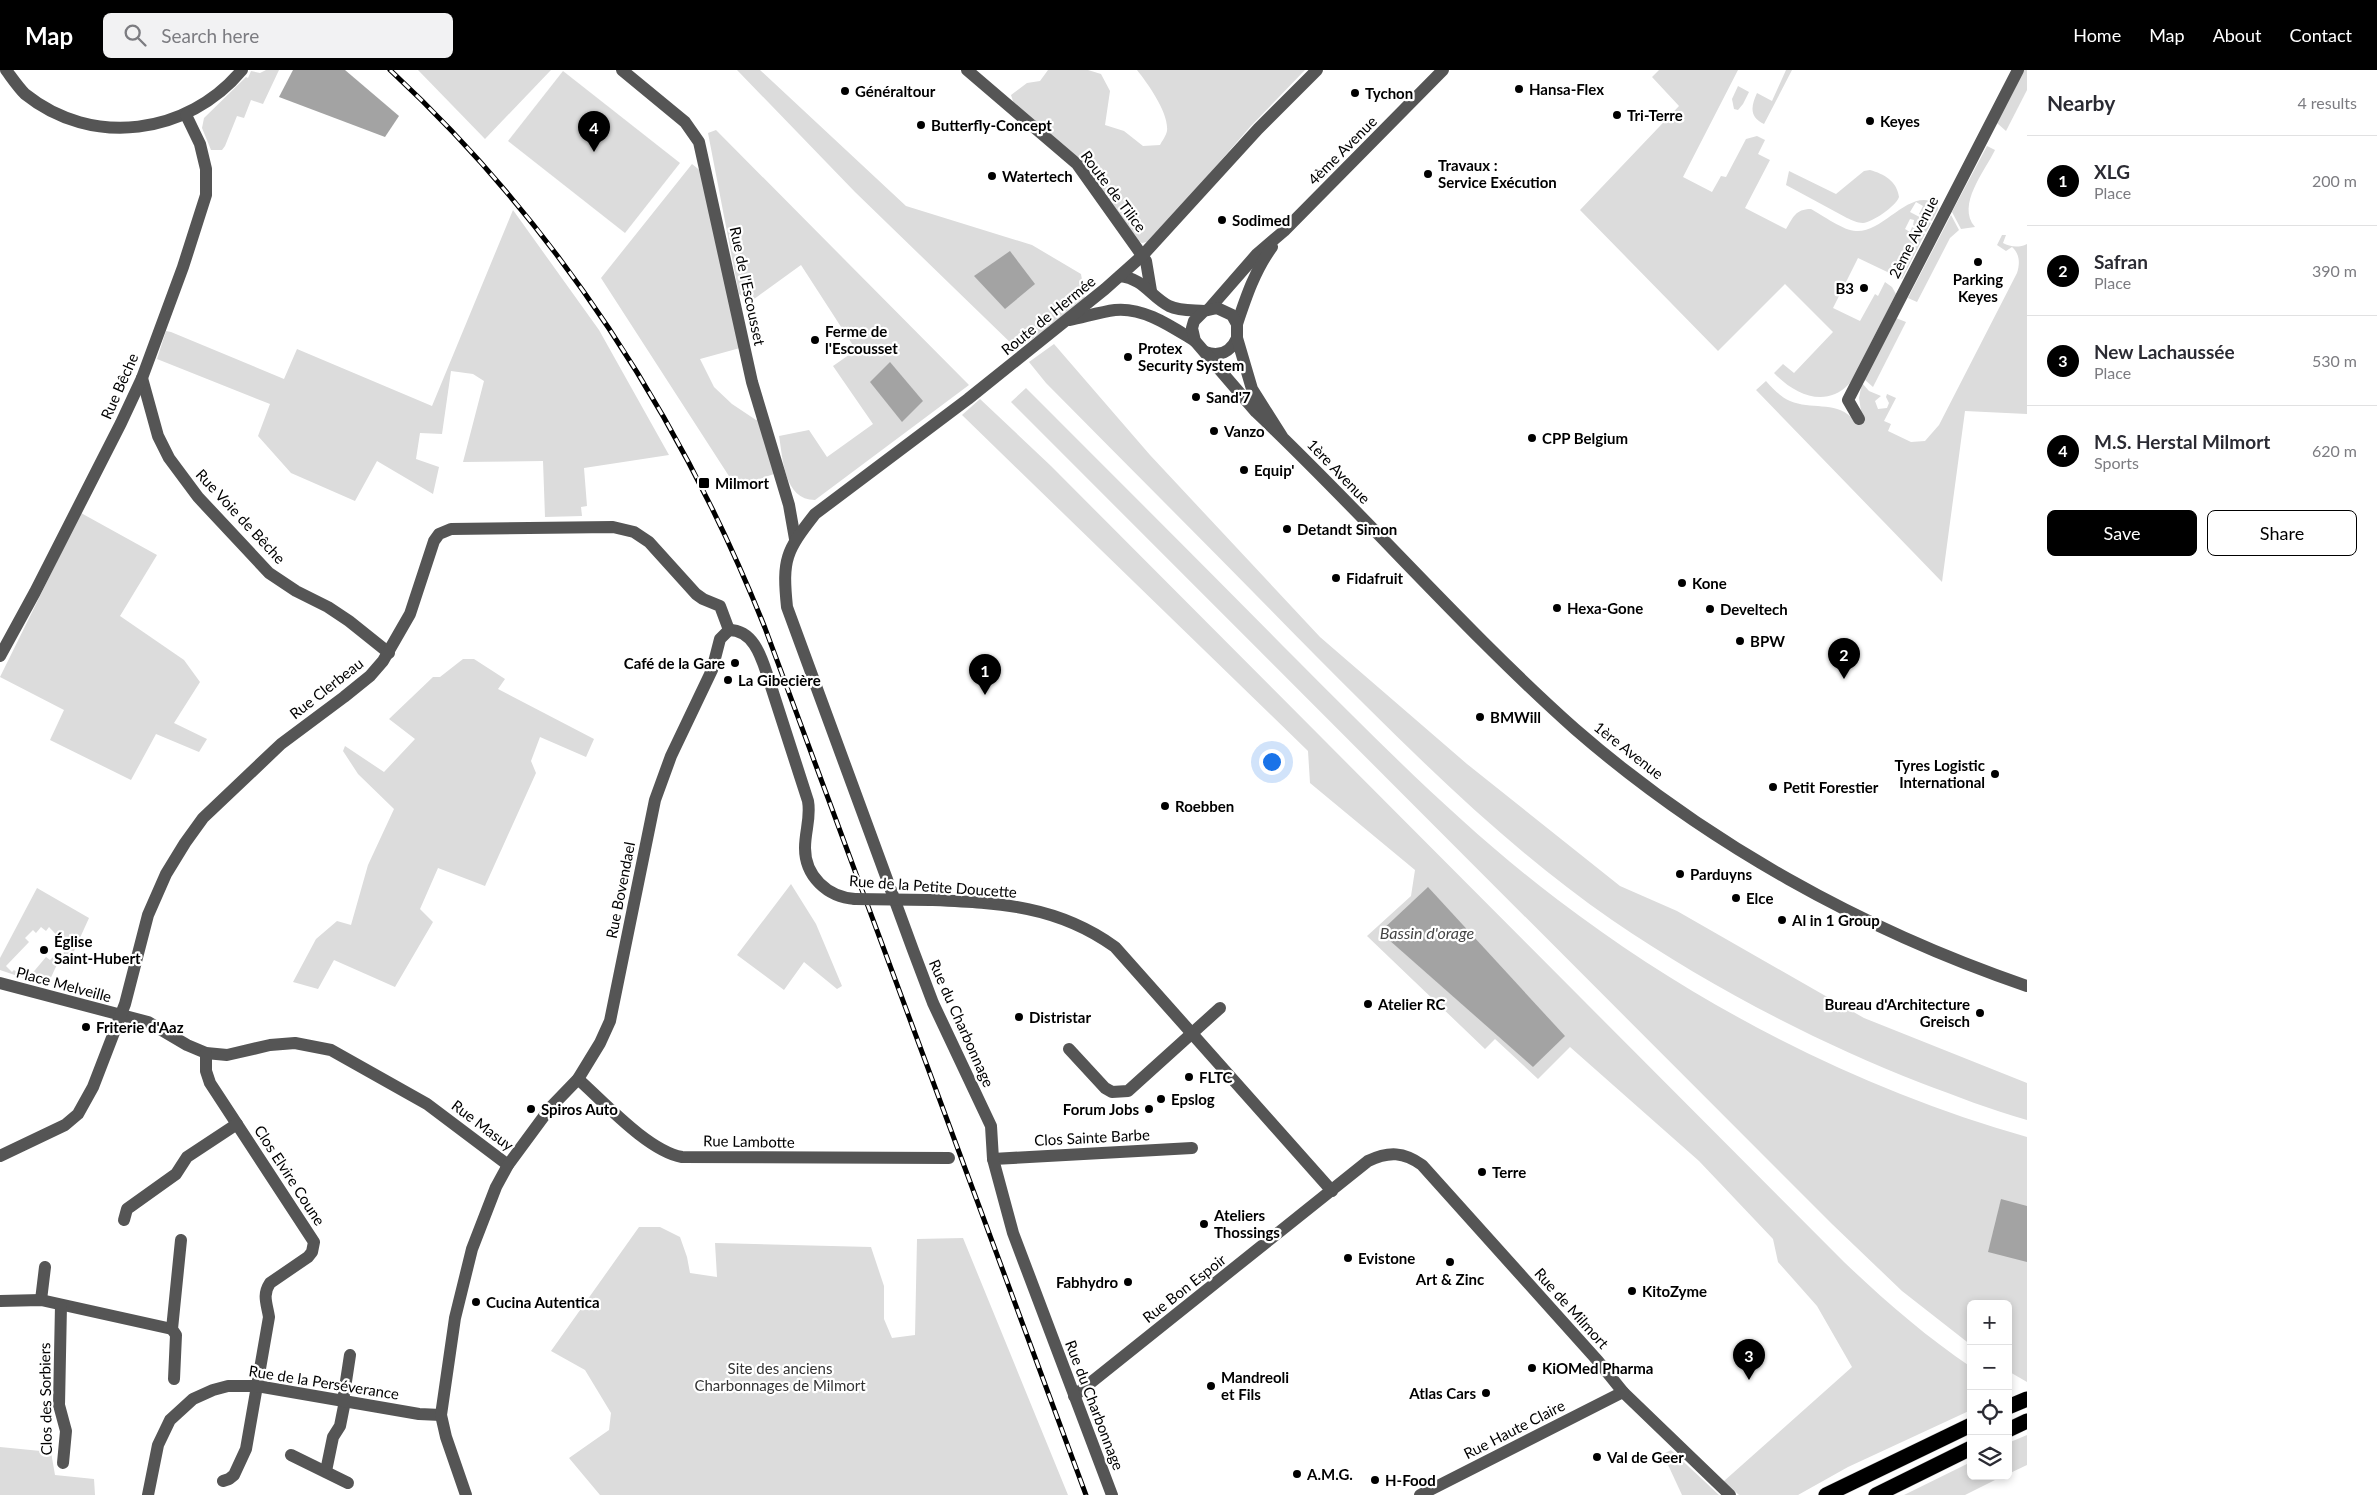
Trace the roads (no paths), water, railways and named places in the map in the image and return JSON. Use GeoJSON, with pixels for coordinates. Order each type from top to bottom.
{"type":"FeatureCollection","features":[{"type":"Feature","properties":{"kind":"highway"},"geometry":{"type":"LineString","coordinates":[[2012,1405],[2027,1399]]}},
{"type":"Feature","properties":{"kind":"highway"},"geometry":{"type":"LineString","coordinates":[[2012,1428],[2027,1422]]}},
{"type":"Feature","properties":{"kind":"highway"},"geometry":{"type":"LineString","coordinates":[[1826,1495],[1967,1427]]}},
{"type":"Feature","properties":{"kind":"highway"},"geometry":{"type":"LineString","coordinates":[[1876,1495],[1967,1450]]}},
{"type":"Feature","properties":{"kind":"street"},"geometry":{"type":"LineString","coordinates":[[6,70],[24,92],[58,114],[94,125],[130,128],[167,122],[186,115],[209,102],[242,70]]}},
{"type":"Feature","properties":{"kind":"street","name":"Rue de l'Escousset"},"geometry":{"type":"LineString","coordinates":[[622,70],[685,122],[700,142],[752,382],[789,505],[795,539]]}},
{"type":"Feature","properties":{"kind":"street","name":"Route de Tilice"},"geometry":{"type":"LineString","coordinates":[[967,70],[1077,164],[1142,256]]}},
{"type":"Feature","properties":{"kind":"street","name":"Route de Hermée"},"geometry":{"type":"LineString","coordinates":[[784,564],[795,539],[816,514],[1067,321],[1142,256],[1258,129],[1317,70]]}},
{"type":"Feature","properties":{"kind":"street","name":"4ème Avenue"},"geometry":{"type":"LineString","coordinates":[[1207,310],[1257,254],[1284,231],[1443,70]]}},
{"type":"Feature","properties":{"kind":"street","name":"2ème Avenue"},"geometry":{"type":"LineString","coordinates":[[1859,419],[1848,400],[2018,70]]}},
{"type":"Feature","properties":{"kind":"street","name":"Rue Bêche"},"geometry":{"type":"LineString","coordinates":[[0,656],[36,592],[142,378],[183,266],[206,195],[206,169],[200,144],[186,115]]}},
{"type":"Feature","properties":{"kind":"street","name":"4ème Avenue"},"geometry":{"type":"LineString","coordinates":[[1238,324],[1250,286],[1261,265],[1284,231]]}},
{"type":"Feature","properties":{"kind":"street"},"geometry":{"type":"LineString","coordinates":[[1142,256],[1146,261],[1151,291]]}},
{"type":"Feature","properties":{"kind":"street"},"geometry":{"type":"LineString","coordinates":[[1120,276],[1138,281],[1168,305],[1177,309],[1224,310],[1232,315],[1238,324]]}},
{"type":"Feature","properties":{"kind":"street"},"geometry":{"type":"LineString","coordinates":[[1105,289],[1107,298],[1117,310]]}},
{"type":"Feature","properties":{"kind":"street","name":"1ère Avenue"},"geometry":{"type":"LineString","coordinates":[[1067,321],[1117,310],[1131,311],[1156,318],[1194,341],[1256,412],[1507,666],[1578,731],[1655,791],[1754,859],[1836,905],[1941,953],[2027,986]]}},
{"type":"Feature","properties":{"kind":"street"},"geometry":{"type":"LineString","coordinates":[[1194,341],[1192,335],[1194,321],[1207,310]]}},
{"type":"Feature","properties":{"kind":"street","name":"1ère Avenue"},"geometry":{"type":"LineString","coordinates":[[1238,324],[1238,338],[1252,389],[1283,438]]}},
{"type":"Feature","properties":{"kind":"street"},"geometry":{"type":"LineString","coordinates":[[1205,352],[1224,353],[1230,349],[1238,338]]}},
{"type":"Feature","properties":{"kind":"street","name":"Rue Voie de Bêche"},"geometry":{"type":"LineString","coordinates":[[142,378],[158,436],[169,458],[198,497],[269,573],[296,591],[328,607],[389,653]]}},
{"type":"Feature","properties":{"kind":"street","name":"Rue Clerbeau"},"geometry":{"type":"LineString","coordinates":[[0,1156],[64,1124],[78,1114],[93,1087],[120,1016],[148,915],[166,874],[203,818],[281,744],[370,676],[389,653],[410,614],[434,541],[439,534],[451,530],[613,527],[634,532],[649,542],[703,599],[720,606],[729,630]]}},
{"type":"Feature","properties":{"kind":"street","name":"Rue du Charbonnage"},"geometry":{"type":"LineString","coordinates":[[784,564],[787,607],[916,959],[934,1003],[991,1126],[993,1158],[1013,1233],[1112,1495]]}},
{"type":"Feature","properties":{"kind":"street","name":"Rue de la Petite Doucette"},"geometry":{"type":"LineString","coordinates":[[729,630],[739,631],[750,639],[760,655],[767,674],[808,801],[810,818],[805,846],[810,870],[818,882],[830,893],[854,899],[930,900],[1031,909],[1051,913],[1093,931],[1121,953],[1332,1190]]}},
{"type":"Feature","properties":{"kind":"street","name":"Rue Bovendael"},"geometry":{"type":"LineString","coordinates":[[508,1165],[550,1108],[578,1078],[600,1043],[610,1021],[655,800],[712,670],[720,639],[729,630]]}},
{"type":"Feature","properties":{"kind":"street","name":"Place Melveille"},"geometry":{"type":"LineString","coordinates":[[0,983],[120,1016]]}},
{"type":"Feature","properties":{"kind":"street"},"geometry":{"type":"LineString","coordinates":[[1069,1049],[1105,1088],[1112,1092],[1128,1091],[1220,1008]]}},
{"type":"Feature","properties":{"kind":"street","name":"Rue Masuy"},"geometry":{"type":"LineString","coordinates":[[120,1016],[148,1022],[206,1053],[227,1055],[270,1045],[295,1042],[331,1050],[427,1104],[508,1165],[496,1187],[472,1248],[456,1318],[441,1415],[446,1437],[466,1495]]}},
{"type":"Feature","properties":{"kind":"street","name":"Clos Elvire Coune"},"geometry":{"type":"LineString","coordinates":[[206,1053],[207,1077],[314,1242],[312,1252],[308,1257],[270,1282],[265,1300],[270,1317],[257,1386]]}},
{"type":"Feature","properties":{"kind":"street","name":"Rue Lambotte"},"geometry":{"type":"LineString","coordinates":[[578,1078],[641,1135],[662,1151],[672,1155],[682,1157],[949,1158]]}},
{"type":"Feature","properties":{"kind":"street","name":"Clos Elvire Coune"},"geometry":{"type":"LineString","coordinates":[[124,1220],[127,1209],[176,1174],[187,1157],[237,1124]]}},
{"type":"Feature","properties":{"kind":"street","name":"Clos Sainte Barbe"},"geometry":{"type":"LineString","coordinates":[[993,1158],[1192,1148]]}},
{"type":"Feature","properties":{"kind":"street","name":"Rue Bon Espoir"},"geometry":{"type":"LineString","coordinates":[[1074,1396],[1368,1161],[1386,1154]]}},
{"type":"Feature","properties":{"kind":"street","name":"Rue de Milmort"},"geometry":{"type":"LineString","coordinates":[[1386,1154],[1410,1156],[1422,1165],[1598,1361],[1623,1392],[1730,1495]]}},
{"type":"Feature","properties":{"kind":"street"},"geometry":{"type":"LineString","coordinates":[[174,1379],[176,1335],[172,1329],[181,1240]]}},
{"type":"Feature","properties":{"kind":"street"},"geometry":{"type":"LineString","coordinates":[[41,1300],[45,1267]]}},
{"type":"Feature","properties":{"kind":"street"},"geometry":{"type":"LineString","coordinates":[[0,1301],[41,1300],[172,1329]]}},
{"type":"Feature","properties":{"kind":"street","name":"Clos des Sorbiers"},"geometry":{"type":"LineString","coordinates":[[61,1304],[59,1405],[66,1431],[63,1463]]}},
{"type":"Feature","properties":{"kind":"street"},"geometry":{"type":"LineString","coordinates":[[326,1471],[333,1437],[340,1426],[350,1355]]}},
{"type":"Feature","properties":{"kind":"street","name":"Rue de la Perséverance"},"geometry":{"type":"LineString","coordinates":[[148,1495],[157,1449],[170,1420],[193,1399],[213,1390],[228,1386],[257,1386],[419,1414],[441,1415]]}},
{"type":"Feature","properties":{"kind":"street"},"geometry":{"type":"LineString","coordinates":[[223,1481],[234,1475],[246,1449],[257,1386]]}},
{"type":"Feature","properties":{"kind":"street","name":"Rue Haute Claire"},"geometry":{"type":"LineString","coordinates":[[1420,1495],[1623,1392]]}},
{"type":"Feature","properties":{"kind":"street"},"geometry":{"type":"LineString","coordinates":[[291,1455],[348,1483]]}},
{"type":"Feature","properties":{"kind":"water"},"geometry":{"type":"Polygon","coordinates":[[[293,70],[345,70],[399,116],[385,137],[279,97],[293,70]]]}},
{"type":"Feature","properties":{"kind":"water"},"geometry":{"type":"Polygon","coordinates":[[[1010,251],[1035,284],[1005,309],[974,276],[1010,251]]]}},
{"type":"Feature","properties":{"kind":"water"},"geometry":{"type":"Polygon","coordinates":[[[890,362],[923,401],[902,422],[870,382],[890,362]]]}},
{"type":"Feature","properties":{"kind":"water","name":"Bassin d'orage"},"geometry":{"type":"Polygon","coordinates":[[[1428,887],[1565,1036],[1533,1067],[1380,932],[1428,887]]]}},
{"type":"Feature","properties":{"kind":"water"},"geometry":{"type":"Polygon","coordinates":[[[2001,1199],[2027,1206],[2027,1262],[1988,1252],[2001,1199]]]}},
{"type":"Feature","properties":{"kind":"railway"},"geometry":{"type":"LineString","coordinates":[[390,70],[451,130],[507,193],[560,259],[609,328],[653,400],[694,474],[732,550],[765,628],[1086,1495]]}},
{"type":"Feature","properties":{"kind":"place","name":"Hansa-Flex"},"geometry":{"type":"Point","coordinates":[1519,89]}},
{"type":"Feature","properties":{"kind":"place","name":"Généraltour"},"geometry":{"type":"Point","coordinates":[845,91]}},
{"type":"Feature","properties":{"kind":"place","name":"Tychon"},"geometry":{"type":"Point","coordinates":[1355,93]}},
{"type":"Feature","properties":{"kind":"place","name":"Tri-Terre"},"geometry":{"type":"Point","coordinates":[1617,115]}},
{"type":"Feature","properties":{"kind":"place","name":"Keyes"},"geometry":{"type":"Point","coordinates":[1870,121]}},
{"type":"Feature","properties":{"kind":"place","name":"Butterfly-Concept"},"geometry":{"type":"Point","coordinates":[921,125]}},
{"type":"Feature","properties":{"kind":"place","name":"M.S. Herstal Milmort"},"geometry":{"type":"Point","coordinates":[594,152]}},
{"type":"Feature","properties":{"kind":"place","name":"Travaux : Service Exécution"},"geometry":{"type":"Point","coordinates":[1428,174]}},
{"type":"Feature","properties":{"kind":"place","name":"Watertech"},"geometry":{"type":"Point","coordinates":[992,176]}},
{"type":"Feature","properties":{"kind":"place","name":"Sodimed"},"geometry":{"type":"Point","coordinates":[1222,220]}},
{"type":"Feature","properties":{"kind":"place","name":"Parking Keyes"},"geometry":{"type":"Point","coordinates":[1978,262]}},
{"type":"Feature","properties":{"kind":"place","name":"B3"},"geometry":{"type":"Point","coordinates":[1864,288]}},
{"type":"Feature","properties":{"kind":"place","name":"Ferme de l'Escousset"},"geometry":{"type":"Point","coordinates":[815,340]}},
{"type":"Feature","properties":{"kind":"place","name":"Protex Security System"},"geometry":{"type":"Point","coordinates":[1128,357]}},
{"type":"Feature","properties":{"kind":"place","name":"Sand'7"},"geometry":{"type":"Point","coordinates":[1196,397]}},
{"type":"Feature","properties":{"kind":"place","name":"Vanzo"},"geometry":{"type":"Point","coordinates":[1214,431]}},
{"type":"Feature","properties":{"kind":"place","name":"CPP Belgium"},"geometry":{"type":"Point","coordinates":[1532,438]}},
{"type":"Feature","properties":{"kind":"place","name":"Equip'"},"geometry":{"type":"Point","coordinates":[1244,470]}},
{"type":"Feature","properties":{"kind":"place","name":"Milmort"},"geometry":{"type":"Point","coordinates":[704,483]}},
{"type":"Feature","properties":{"kind":"place","name":"Detandt Simon"},"geometry":{"type":"Point","coordinates":[1287,529]}},
{"type":"Feature","properties":{"kind":"place","name":"Fidafruit"},"geometry":{"type":"Point","coordinates":[1336,578]}},
{"type":"Feature","properties":{"kind":"place","name":"Kone"},"geometry":{"type":"Point","coordinates":[1682,583]}},
{"type":"Feature","properties":{"kind":"place","name":"Hexa-Gone"},"geometry":{"type":"Point","coordinates":[1557,608]}},
{"type":"Feature","properties":{"kind":"place","name":"Develtech"},"geometry":{"type":"Point","coordinates":[1710,609]}},
{"type":"Feature","properties":{"kind":"place","name":"BPW"},"geometry":{"type":"Point","coordinates":[1740,641]}},
{"type":"Feature","properties":{"kind":"place","name":"Café de la Gare"},"geometry":{"type":"Point","coordinates":[735,663]}},
{"type":"Feature","properties":{"kind":"place","name":"Safran"},"geometry":{"type":"Point","coordinates":[1844,679]}},
{"type":"Feature","properties":{"kind":"place","name":"La Gibecière"},"geometry":{"type":"Point","coordinates":[728,680]}},
{"type":"Feature","properties":{"kind":"place","name":"XLG"},"geometry":{"type":"Point","coordinates":[985,695]}},
{"type":"Feature","properties":{"kind":"place","name":"BMWill"},"geometry":{"type":"Point","coordinates":[1480,717]}},
{"type":"Feature","properties":{"kind":"place","name":"Tyres Logistic International"},"geometry":{"type":"Point","coordinates":[1995,774]}},
{"type":"Feature","properties":{"kind":"place","name":"Petit Forestier"},"geometry":{"type":"Point","coordinates":[1773,787]}},
{"type":"Feature","properties":{"kind":"place","name":"Roebben"},"geometry":{"type":"Point","coordinates":[1165,806]}},
{"type":"Feature","properties":{"kind":"place","name":"Parduyns"},"geometry":{"type":"Point","coordinates":[1680,874]}},
{"type":"Feature","properties":{"kind":"place","name":"Elce"},"geometry":{"type":"Point","coordinates":[1736,898]}},
{"type":"Feature","properties":{"kind":"place","name":"Al in 1 Group"},"geometry":{"type":"Point","coordinates":[1782,920]}},
{"type":"Feature","properties":{"kind":"place","name":"Église Saint-Hubert"},"geometry":{"type":"Point","coordinates":[44,950]}},
{"type":"Feature","properties":{"kind":"place","name":"Atelier RC"},"geometry":{"type":"Point","coordinates":[1368,1004]}},
{"type":"Feature","properties":{"kind":"place","name":"Bureau d'Architecture Greisch"},"geometry":{"type":"Point","coordinates":[1980,1013]}},
{"type":"Feature","properties":{"kind":"place","name":"Distristar"},"geometry":{"type":"Point","coordinates":[1019,1017]}},
{"type":"Feature","properties":{"kind":"place","name":"Friterie d'Aaz"},"geometry":{"type":"Point","coordinates":[86,1027]}},
{"type":"Feature","properties":{"kind":"place","name":"FLTC"},"geometry":{"type":"Point","coordinates":[1189,1077]}},
{"type":"Feature","properties":{"kind":"place","name":"Epslog"},"geometry":{"type":"Point","coordinates":[1161,1099]}},
{"type":"Feature","properties":{"kind":"place","name":"Spiros Auto"},"geometry":{"type":"Point","coordinates":[531,1109]}},
{"type":"Feature","properties":{"kind":"place","name":"Forum Jobs"},"geometry":{"type":"Point","coordinates":[1149,1109]}},
{"type":"Feature","properties":{"kind":"place","name":"Terre"},"geometry":{"type":"Point","coordinates":[1482,1172]}},
{"type":"Feature","properties":{"kind":"place","name":"Ateliers Thossings"},"geometry":{"type":"Point","coordinates":[1204,1224]}},
{"type":"Feature","properties":{"kind":"place","name":"Evistone"},"geometry":{"type":"Point","coordinates":[1348,1258]}},
{"type":"Feature","properties":{"kind":"place","name":"Art & Zinc"},"geometry":{"type":"Point","coordinates":[1450,1262]}},
{"type":"Feature","properties":{"kind":"place","name":"Fabhydro"},"geometry":{"type":"Point","coordinates":[1128,1282]}},
{"type":"Feature","properties":{"kind":"place","name":"KitoZyme"},"geometry":{"type":"Point","coordinates":[1632,1291]}},
{"type":"Feature","properties":{"kind":"place","name":"Cucina Autentica"},"geometry":{"type":"Point","coordinates":[476,1302]}},
{"type":"Feature","properties":{"kind":"place","name":"KiOMed Pharma"},"geometry":{"type":"Point","coordinates":[1532,1368]}},
{"type":"Feature","properties":{"kind":"place","name":"New Lachaussée"},"geometry":{"type":"Point","coordinates":[1749,1380]}},
{"type":"Feature","properties":{"kind":"place","name":"Mandreoli et Fils"},"geometry":{"type":"Point","coordinates":[1211,1386]}},
{"type":"Feature","properties":{"kind":"place","name":"Atlas Cars"},"geometry":{"type":"Point","coordinates":[1486,1393]}},
{"type":"Feature","properties":{"kind":"place","name":"Val de Geer"},"geometry":{"type":"Point","coordinates":[1597,1457]}},
{"type":"Feature","properties":{"kind":"place","name":"A.M.G."},"geometry":{"type":"Point","coordinates":[1297,1474]}},
{"type":"Feature","properties":{"kind":"place","name":"H-Food"},"geometry":{"type":"Point","coordinates":[1375,1480]}},
{"type":"Feature","properties":{"kind":"park label","name":"Site des anciens Charbonnages de Milmort"},"geometry":{"type":"Point","coordinates":[780,1376]}}]}
